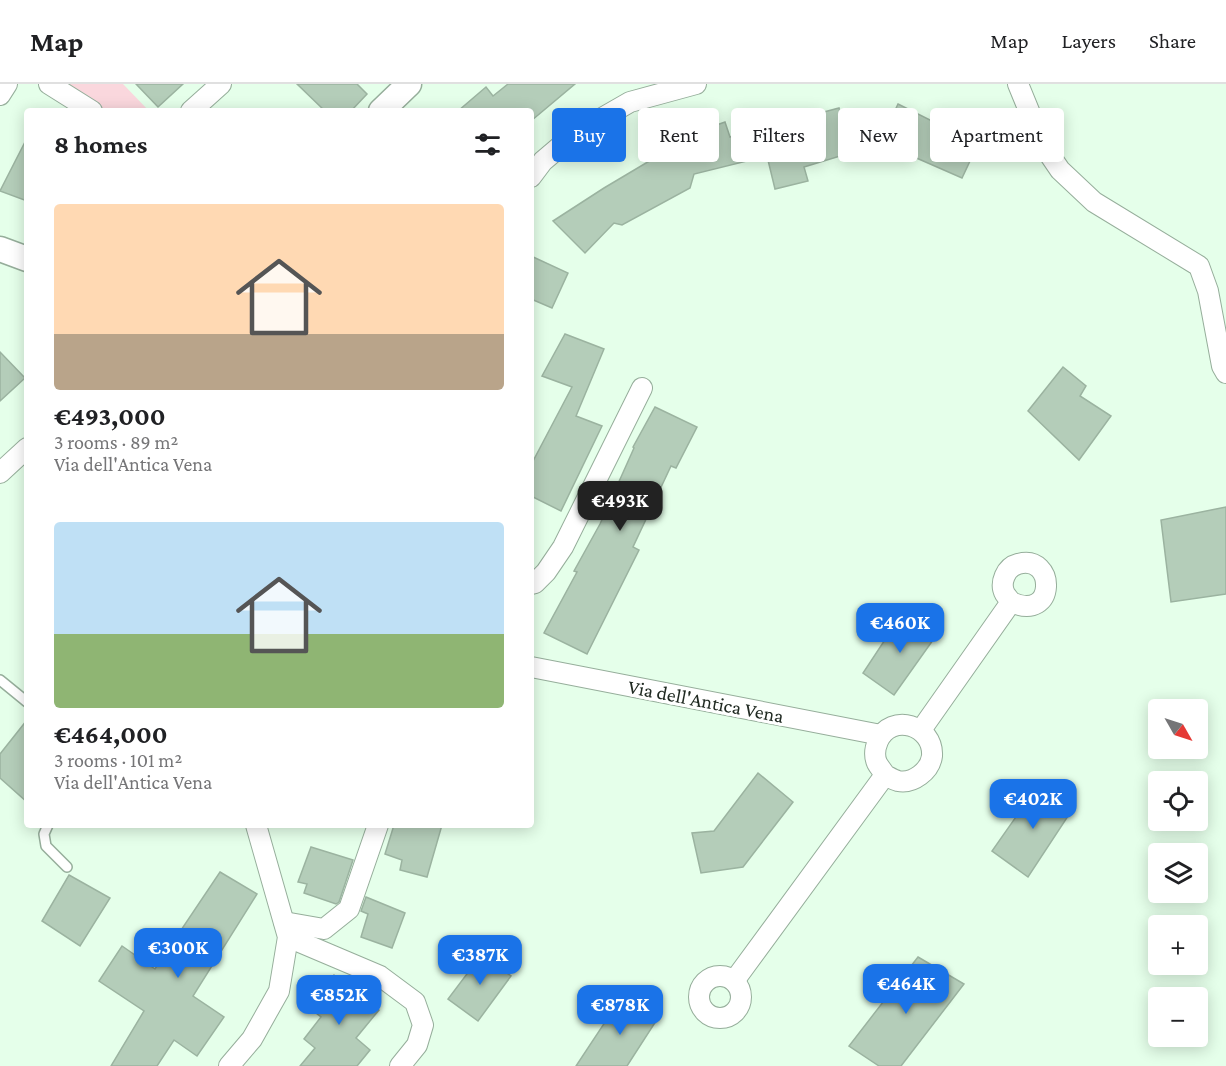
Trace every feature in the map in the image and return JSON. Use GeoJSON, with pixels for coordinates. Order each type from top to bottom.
{"type":"FeatureCollection","features":[{"type":"Feature","properties":{"kind":"street"},"geometry":{"type":"LineString","coordinates":[[0,95],[7,84]]}},
{"type":"Feature","properties":{"kind":"street"},"geometry":{"type":"LineString","coordinates":[[49,84],[87,108]]}},
{"type":"Feature","properties":{"kind":"street"},"geometry":{"type":"LineString","coordinates":[[194,108],[221,84]]}},
{"type":"Feature","properties":{"kind":"street"},"geometry":{"type":"LineString","coordinates":[[384,108],[409,84]]}},
{"type":"Feature","properties":{"kind":"street"},"geometry":{"type":"LineString","coordinates":[[534,173],[543,160],[576,133],[630,102],[696,84]]}},
{"type":"Feature","properties":{"kind":"street"},"geometry":{"type":"LineString","coordinates":[[1018,84],[1043,145],[1060,170],[1094,202],[1199,266],[1208,291],[1222,366],[1226,373]]}},
{"type":"Feature","properties":{"kind":"street"},"geometry":{"type":"LineString","coordinates":[[0,249],[24,259]]}},
{"type":"Feature","properties":{"kind":"street"},"geometry":{"type":"LineString","coordinates":[[534,583],[546,572],[563,547],[642,388]]}},
{"type":"Feature","properties":{"kind":"street"},"geometry":{"type":"LineString","coordinates":[[0,473],[24,451]]}},
{"type":"Feature","properties":{"kind":"street"},"geometry":{"type":"LineString","coordinates":[[921,730],[1011,602]]}},
{"type":"Feature","properties":{"kind":"street","name":"Via dell'Antica Vena"},"geometry":{"type":"LineString","coordinates":[[534,668],[881,735]]}},
{"type":"Feature","properties":{"kind":"street"},"geometry":{"type":"LineString","coordinates":[[908,725],[921,730],[930,742],[932,757],[926,771],[914,779],[899,781],[885,775],[877,763],[875,748],[881,735],[893,726],[908,725]]}},
{"type":"Feature","properties":{"kind":"street"},"geometry":{"type":"LineString","coordinates":[[734,981],[885,775]]}},
{"type":"Feature","properties":{"kind":"street"},"geometry":{"type":"LineString","coordinates":[[229,1066],[252,1039],[279,991],[286,929],[257,828]]}},
{"type":"Feature","properties":{"kind":"street"},"geometry":{"type":"LineString","coordinates":[[286,929],[324,929],[349,909],[377,828]]}},
{"type":"Feature","properties":{"kind":"street"},"geometry":{"type":"LineString","coordinates":[[286,929],[380,976],[415,1002],[423,1025],[417,1045],[400,1066]]}},
{"type":"Feature","properties":{"kind":"lane"},"geometry":{"type":"LineString","coordinates":[[0,680],[24,700]]}},
{"type":"Feature","properties":{"kind":"lane"},"geometry":{"type":"LineString","coordinates":[[47,828],[44,834],[46,846],[67,867]]}},
{"type":"Feature","properties":{"kind":"shaded area"},"geometry":{"type":"Polygon","coordinates":[[[65,84],[123,84],[146,108],[101,108],[65,84]]]}},
{"type":"Feature","properties":{"kind":"building"},"geometry":{"type":"Polygon","coordinates":[[[136,84],[183,84],[158,107],[136,84]]]}},
{"type":"Feature","properties":{"kind":"building"},"geometry":{"type":"Polygon","coordinates":[[[297,84],[357,84],[367,94],[354,108],[322,108],[297,84]]]}},
{"type":"Feature","properties":{"kind":"building"},"geometry":{"type":"Polygon","coordinates":[[[508,84],[575,84],[534,118],[534,108],[462,108],[486,87],[493,96],[508,84]]]}},
{"type":"Feature","properties":{"kind":"building"},"geometry":{"type":"Polygon","coordinates":[[[838,108],[838,157],[826,160],[826,111],[838,108]]]}},
{"type":"Feature","properties":{"kind":"building"},"geometry":{"type":"Polygon","coordinates":[[[918,114],[930,120],[930,162],[970,162],[962,178],[918,159],[918,114]]]}},
{"type":"Feature","properties":{"kind":"building"},"geometry":{"type":"Polygon","coordinates":[[[725,122],[730,137],[731,162],[743,162],[694,174],[690,188],[622,225],[614,223],[585,253],[553,221],[648,162],[719,162],[719,124],[725,122]]]}},
{"type":"Feature","properties":{"kind":"building"},"geometry":{"type":"Polygon","coordinates":[[[24,144],[24,200],[0,191],[24,144]]]}},
{"type":"Feature","properties":{"kind":"building"},"geometry":{"type":"Polygon","coordinates":[[[768,162],[820,162],[804,167],[808,181],[775,189],[768,162]]]}},
{"type":"Feature","properties":{"kind":"building"},"geometry":{"type":"Polygon","coordinates":[[[534,257],[568,273],[552,308],[534,300],[534,257]]]}},
{"type":"Feature","properties":{"kind":"building"},"geometry":{"type":"Polygon","coordinates":[[[565,334],[604,349],[576,416],[602,426],[561,511],[534,498],[534,459],[572,387],[542,376],[565,334]]]}},
{"type":"Feature","properties":{"kind":"building"},"geometry":{"type":"Polygon","coordinates":[[[0,352],[24,379],[0,401],[0,352]]]}},
{"type":"Feature","properties":{"kind":"building"},"geometry":{"type":"Polygon","coordinates":[[[1063,367],[1086,386],[1080,396],[1111,416],[1079,460],[1028,411],[1063,367]]]}},
{"type":"Feature","properties":{"kind":"building"},"geometry":{"type":"Polygon","coordinates":[[[655,407],[697,427],[676,468],[671,466],[633,547],[639,550],[587,654],[544,633],[577,572],[574,571],[600,524],[633,447],[655,407]]]}},
{"type":"Feature","properties":{"kind":"building"},"geometry":{"type":"Polygon","coordinates":[[[1226,507],[1226,594],[1171,602],[1161,520],[1226,507]]]}},
{"type":"Feature","properties":{"kind":"building"},"geometry":{"type":"Polygon","coordinates":[[[902,614],[938,633],[894,695],[863,673],[902,614]]]}},
{"type":"Feature","properties":{"kind":"building"},"geometry":{"type":"Polygon","coordinates":[[[24,724],[24,799],[0,778],[0,754],[24,724]]]}},
{"type":"Feature","properties":{"kind":"building"},"geometry":{"type":"Polygon","coordinates":[[[758,773],[793,802],[743,867],[701,873],[692,833],[714,831],[758,773]]]}},
{"type":"Feature","properties":{"kind":"building"},"geometry":{"type":"Polygon","coordinates":[[[1039,784],[1074,807],[1028,877],[992,851],[1039,784]]]}},
{"type":"Feature","properties":{"kind":"building"},"geometry":{"type":"Polygon","coordinates":[[[393,828],[441,828],[427,877],[400,870],[402,860],[385,854],[393,828]]]}},
{"type":"Feature","properties":{"kind":"building"},"geometry":{"type":"Polygon","coordinates":[[[311,847],[353,860],[339,902],[336,904],[304,893],[307,884],[298,882],[311,847]]]}},
{"type":"Feature","properties":{"kind":"building"},"geometry":{"type":"Polygon","coordinates":[[[220,872],[257,894],[193,996],[224,1017],[197,1056],[174,1040],[157,1066],[111,1066],[144,1011],[99,981],[122,946],[155,969],[220,872]]]}},
{"type":"Feature","properties":{"kind":"building"},"geometry":{"type":"Polygon","coordinates":[[[69,875],[110,898],[80,946],[42,921],[69,875]]]}},
{"type":"Feature","properties":{"kind":"building"},"geometry":{"type":"Polygon","coordinates":[[[366,897],[405,913],[392,948],[361,937],[368,914],[361,911],[366,897]]]}},
{"type":"Feature","properties":{"kind":"building"},"geometry":{"type":"Polygon","coordinates":[[[485,950],[500,960],[496,965],[511,976],[478,1021],[448,999],[485,950]]]}},
{"type":"Feature","properties":{"kind":"building"},"geometry":{"type":"Polygon","coordinates":[[[918,957],[964,984],[901,1066],[879,1066],[849,1046],[918,957]]]}},
{"type":"Feature","properties":{"kind":"building"},"geometry":{"type":"Polygon","coordinates":[[[334,975],[379,1010],[356,1038],[370,1050],[357,1066],[300,1066],[315,1048],[304,1039],[321,1017],[308,1007],[334,975]]]}},
{"type":"Feature","properties":{"kind":"building"},"geometry":{"type":"Polygon","coordinates":[[[623,995],[658,1018],[627,1066],[576,1066],[623,995]]]}}]}
